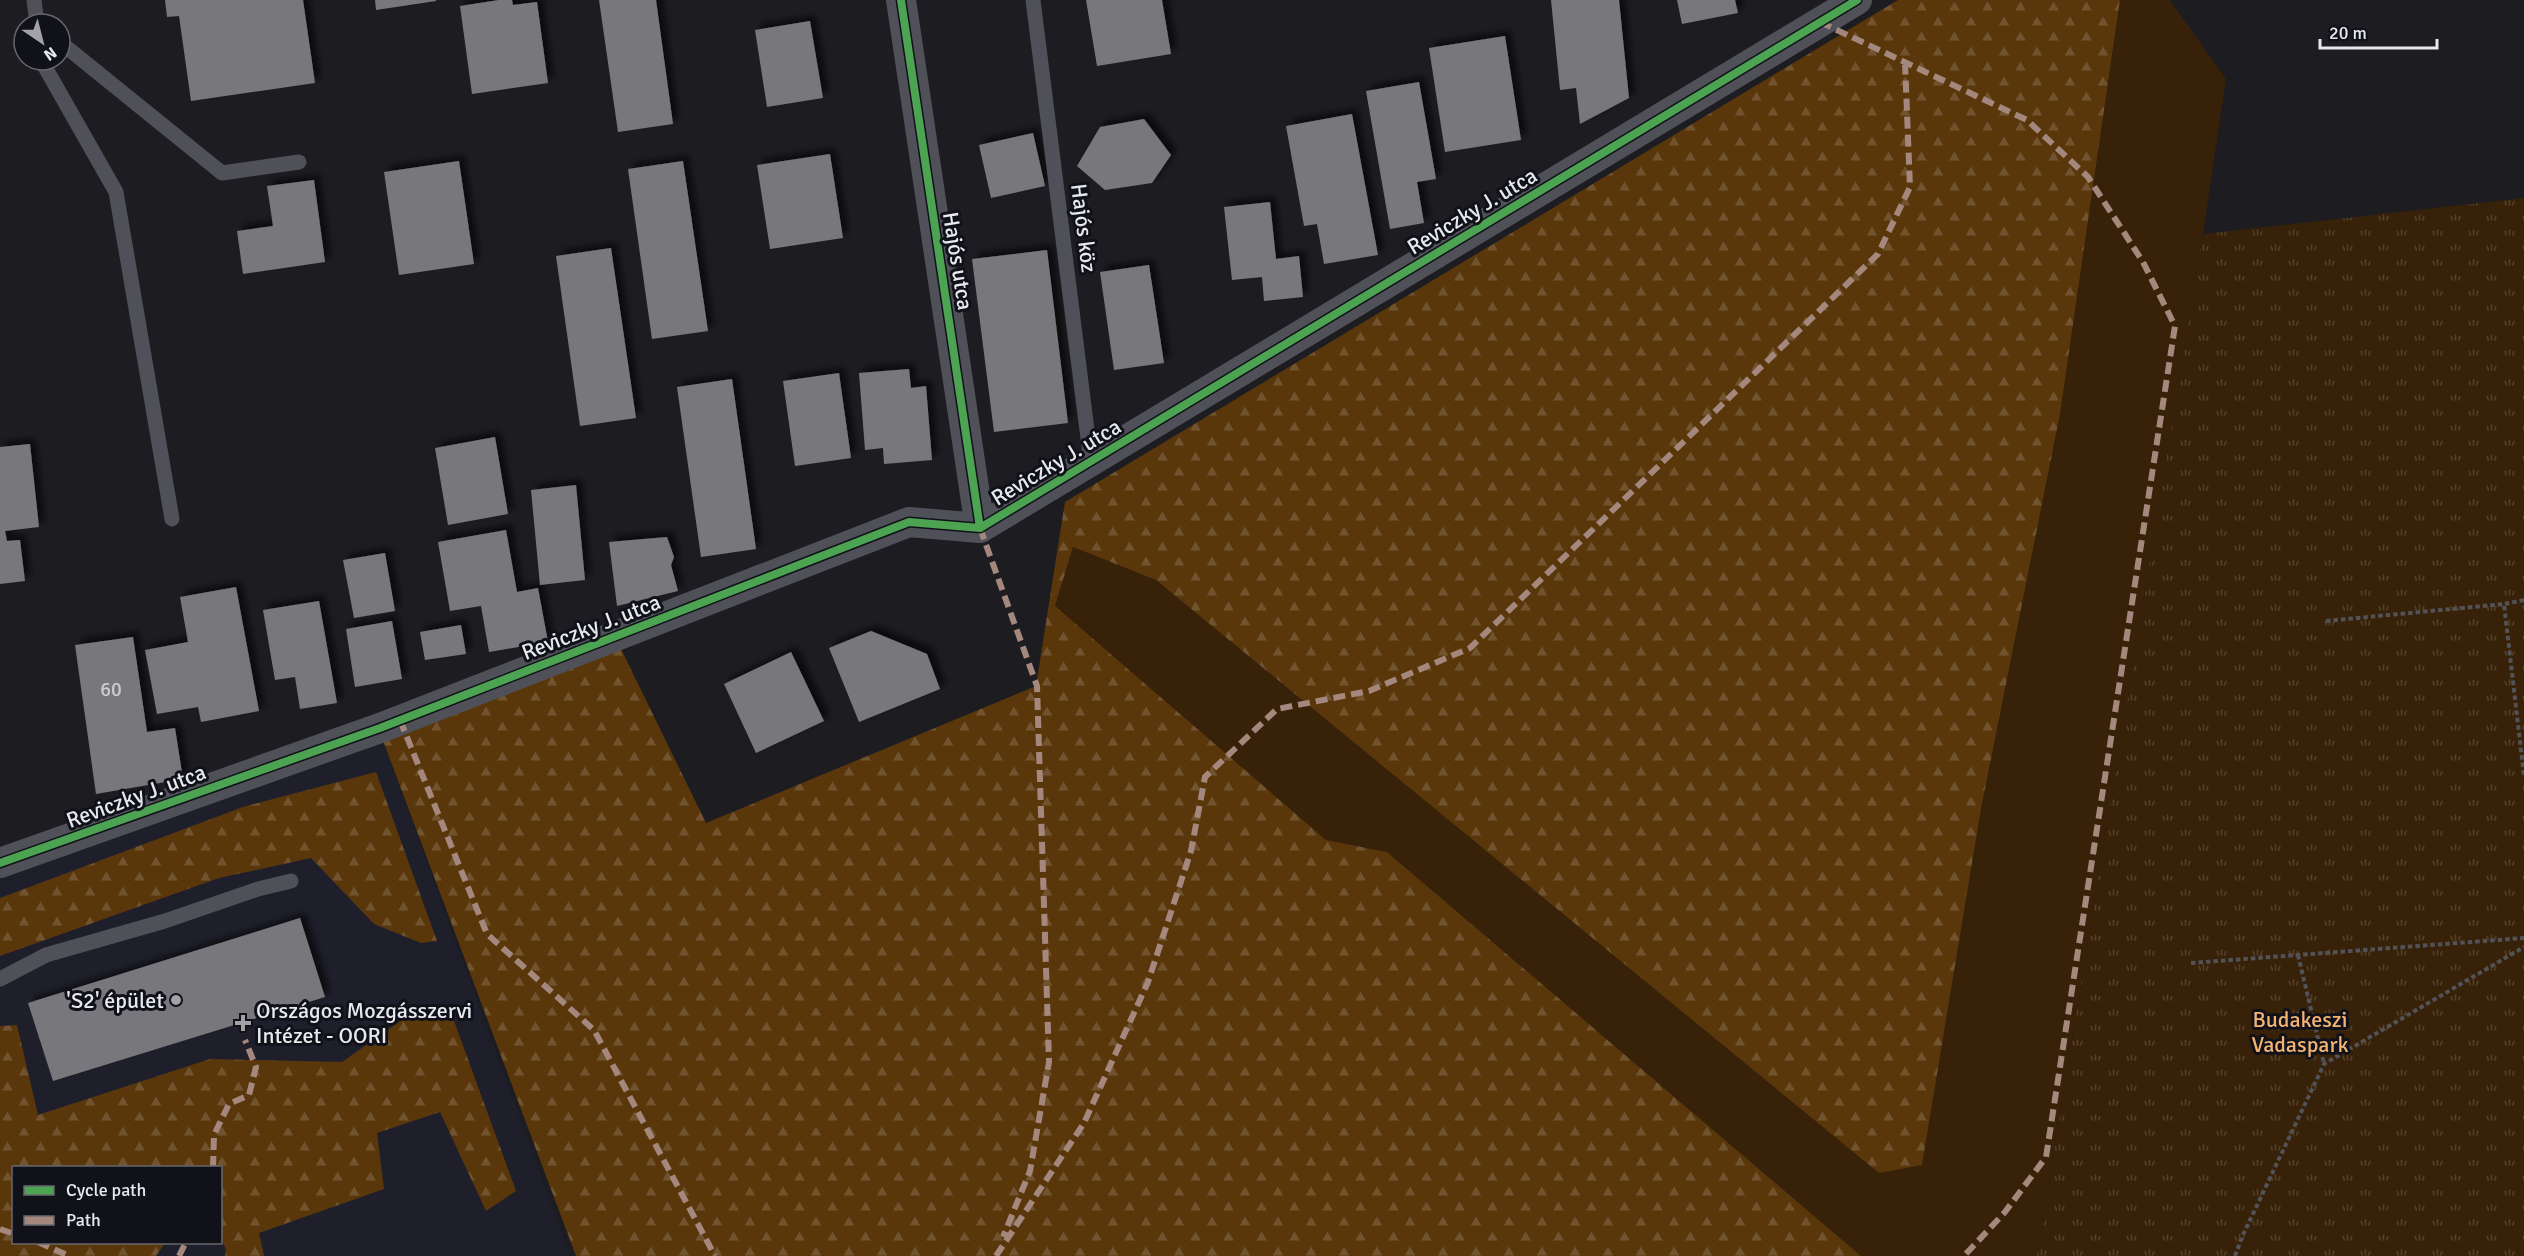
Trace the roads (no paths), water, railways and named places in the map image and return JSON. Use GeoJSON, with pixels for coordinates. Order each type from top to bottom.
{"type":"FeatureCollection","features":[{"type":"Feature","properties":{"kind":"street","name":"Hajós utca"},"geometry":{"type":"LineString","coordinates":[[900,0],[980,528]]}},
{"type":"Feature","properties":{"kind":"street","name":"Reviczky J. utca"},"geometry":{"type":"LineString","coordinates":[[0,863],[400,720],[909,522],[980,528],[1857,0]]}},
{"type":"Feature","properties":{"kind":"lane","name":"Hajós köz"},"geometry":{"type":"LineString","coordinates":[[1033,0],[1091,462]]}},
{"type":"Feature","properties":{"kind":"lane"},"geometry":{"type":"LineString","coordinates":[[72,52],[222,173],[299,162]]}},
{"type":"Feature","properties":{"kind":"lane"},"geometry":{"type":"LineString","coordinates":[[48,72],[116,192],[172,519]]}},
{"type":"Feature","properties":{"kind":"lane"},"geometry":{"type":"LineString","coordinates":[[0,979],[46,955],[165,921],[258,889],[291,881]]}},
{"type":"Feature","properties":{"kind":"place","name":"'S2' épület"},"geometry":{"type":"Point","coordinates":[176,1000]}},
{"type":"Feature","properties":{"kind":"place","name":"Országos Mozgásszervi Intézet - OORI"},"geometry":{"type":"Point","coordinates":[243,1023]}},
{"type":"Feature","properties":{"kind":"park label","name":"Budakeszi Vadaspark"},"geometry":{"type":"Point","coordinates":[2300,1032]}}]}
